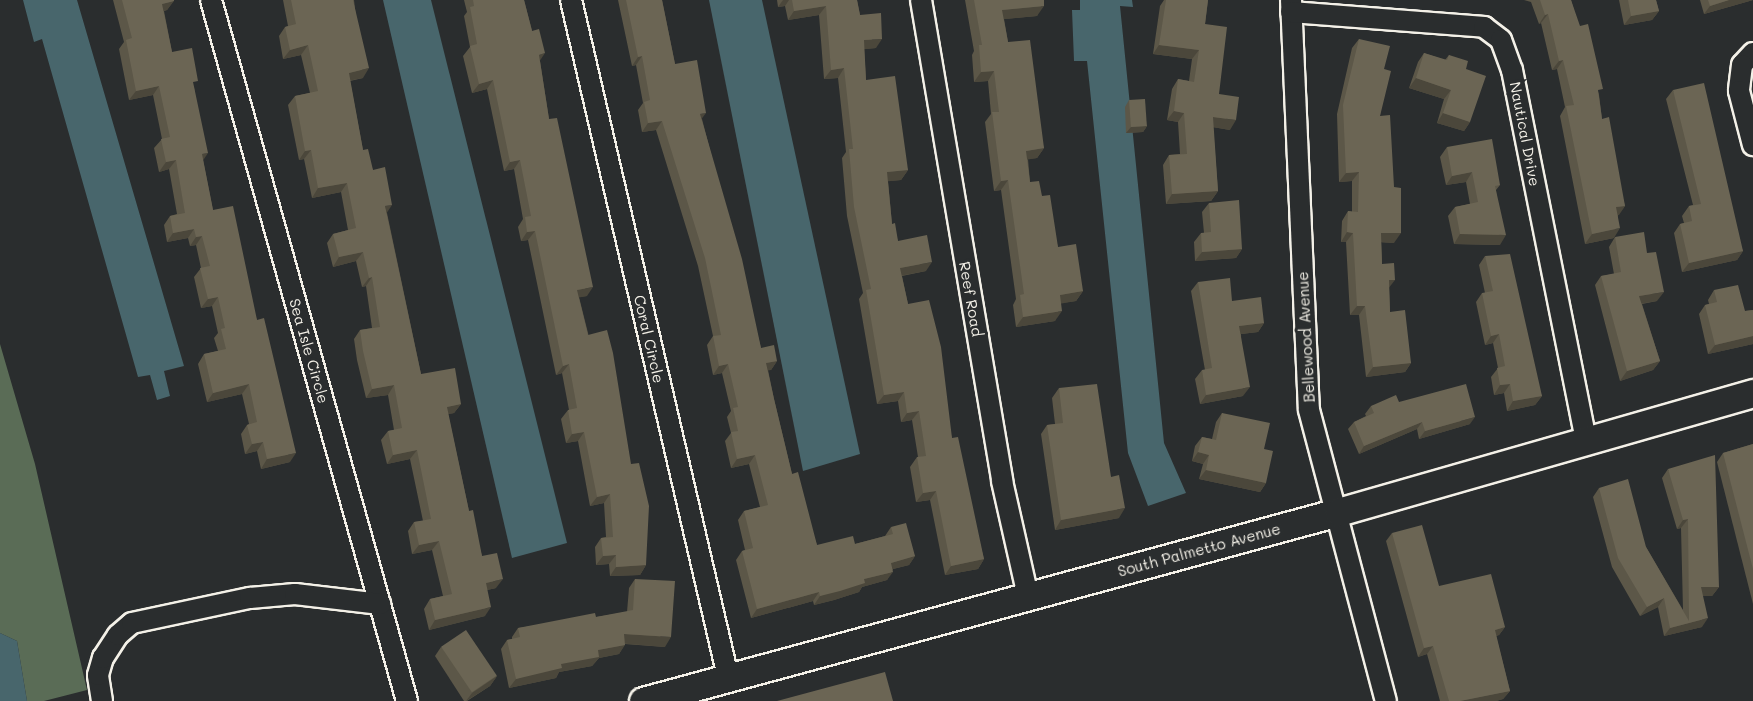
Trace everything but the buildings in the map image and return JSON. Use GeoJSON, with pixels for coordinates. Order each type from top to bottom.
{"type":"FeatureCollection","features":[{"type":"Feature","properties":{"kind":"street","name":"Sea Isle Circle"},"geometry":{"type":"LineString","coordinates":[[211,0],[407,701]]}},
{"type":"Feature","properties":{"kind":"street","name":"Coral Circle"},"geometry":{"type":"LineString","coordinates":[[571,0],[728,677]]}},
{"type":"Feature","properties":{"kind":"street","name":"Reef Road"},"geometry":{"type":"LineString","coordinates":[[921,0],[1002,481],[1028,596]]}},
{"type":"Feature","properties":{"kind":"street","name":"Nautical Drive"},"geometry":{"type":"LineString","coordinates":[[1291,6],[1484,27],[1501,40],[1512,70],[1586,440]]}},
{"type":"Feature","properties":{"kind":"street","name":"Bellewood Avenue"},"geometry":{"type":"LineString","coordinates":[[1291,6],[1309,410],[1338,512],[1386,701]]}},
{"type":"Feature","properties":{"kind":"street"},"geometry":{"type":"LineString","coordinates":[[1753,52],[1742,65],[1739,92],[1753,145]]}},
{"type":"Feature","properties":{"kind":"street","name":"South Palmetto Avenue"},"geometry":{"type":"LineString","coordinates":[[643,701],[1338,512],[1753,393]]}},
{"type":"Feature","properties":{"kind":"street"},"geometry":{"type":"LineString","coordinates":[[102,701],[98,675],[103,658],[118,635],[132,623],[250,598],[295,594],[380,604]]}},
{"type":"Feature","properties":{"kind":"green space"},"geometry":{"type":"Polygon","coordinates":[[[0,344],[35,464],[87,690],[44,701],[27,701],[17,641],[0,633],[0,344]]]}},
{"type":"Feature","properties":{"kind":"water"},"geometry":{"type":"Polygon","coordinates":[[[23,0],[77,0],[184,366],[164,371],[170,396],[157,400],[150,375],[138,377],[42,39],[34,42],[23,0]]]}},
{"type":"Feature","properties":{"kind":"water"},"geometry":{"type":"Polygon","coordinates":[[[383,0],[431,0],[567,543],[512,558],[383,0]]]}},
{"type":"Feature","properties":{"kind":"water"},"geometry":{"type":"Polygon","coordinates":[[[709,0],[762,0],[860,454],[803,471],[709,0]]]}},
{"type":"Feature","properties":{"kind":"water"},"geometry":{"type":"Polygon","coordinates":[[[1080,0],[1132,0],[1133,7],[1120,6],[1164,443],[1186,493],[1148,506],[1128,453],[1087,61],[1074,61],[1072,10],[1080,10],[1080,0]]]}},
{"type":"Feature","properties":{"kind":"water"},"geometry":{"type":"Polygon","coordinates":[[[0,633],[17,641],[27,701],[0,701],[0,633]]]}}]}
